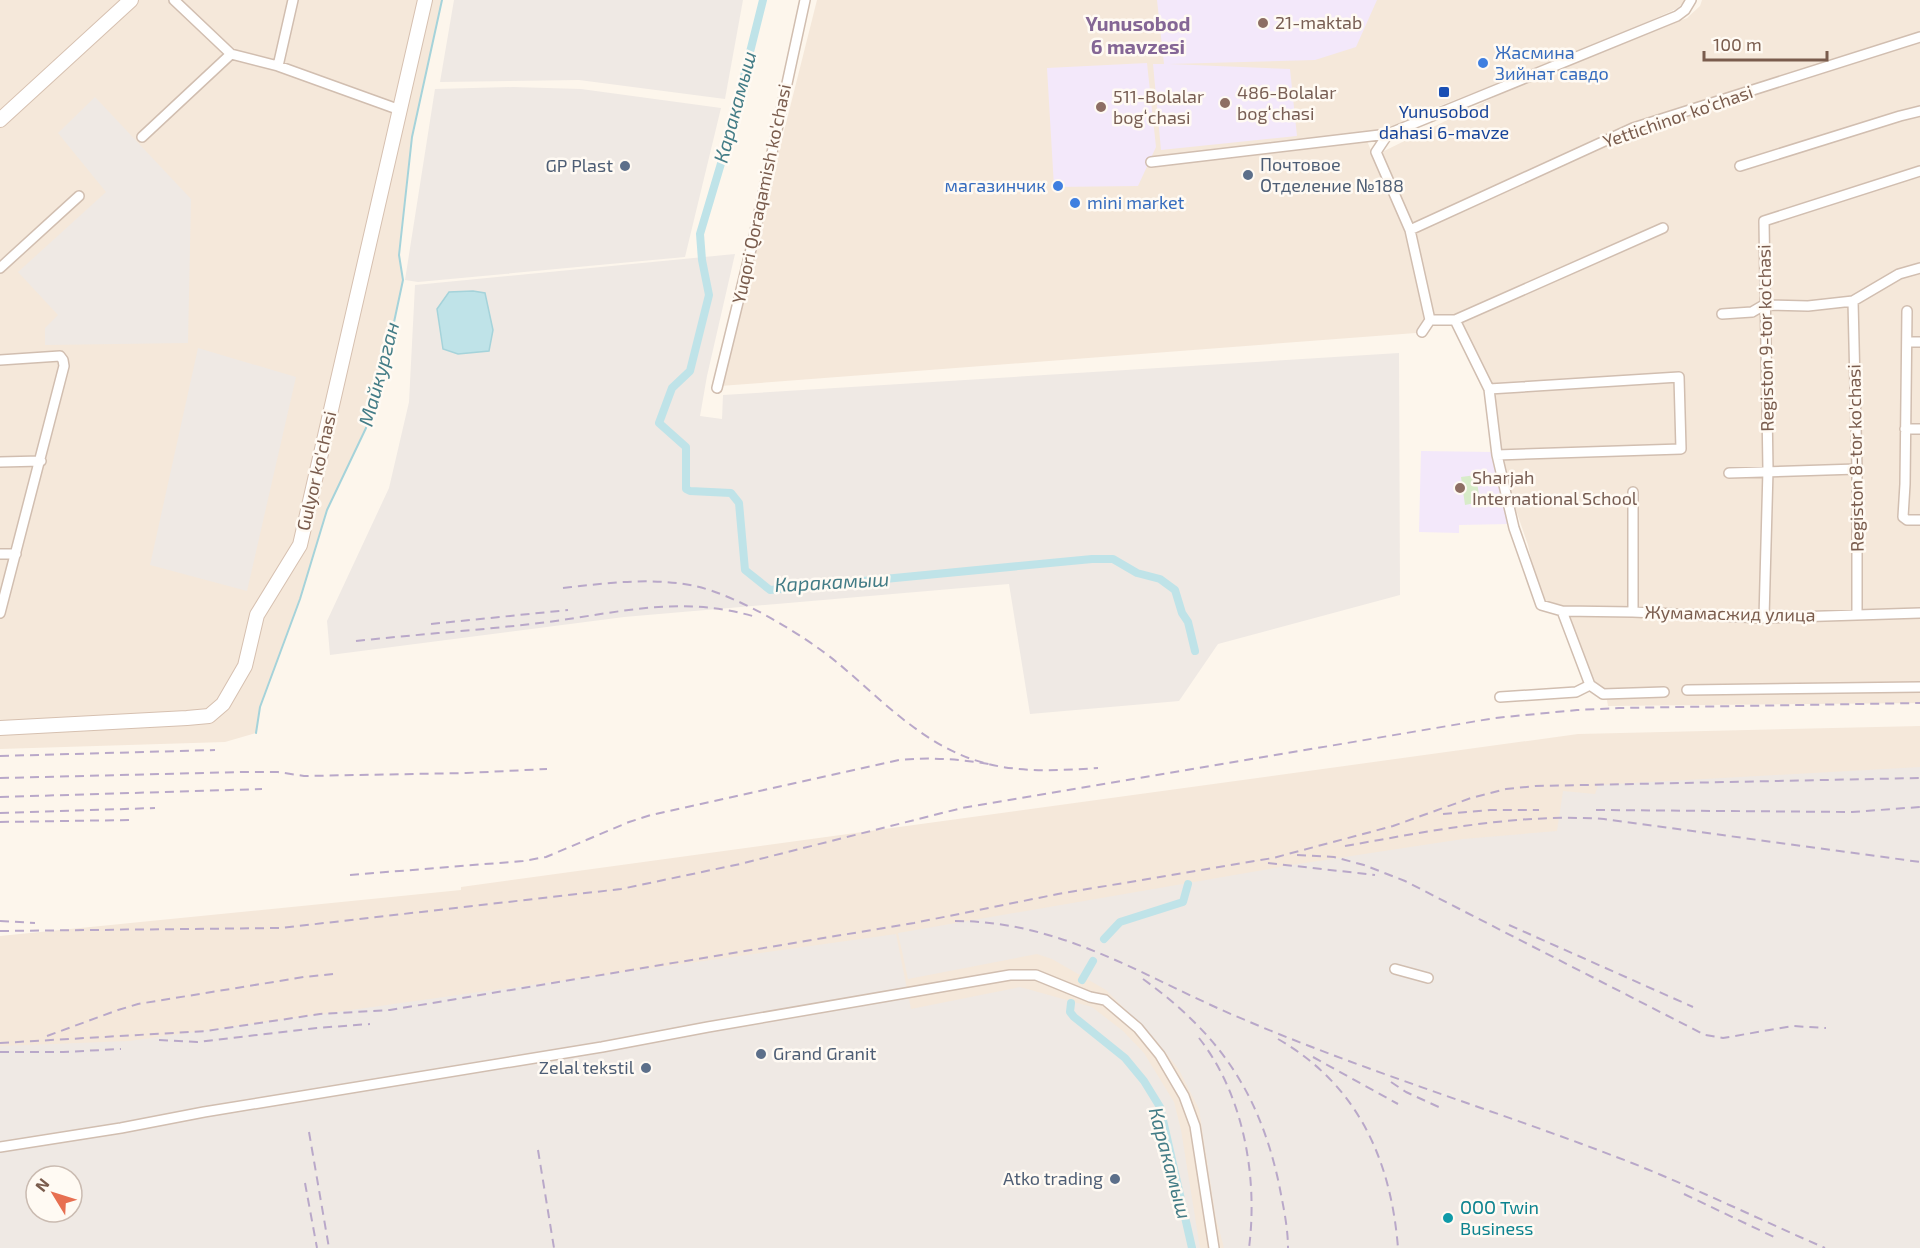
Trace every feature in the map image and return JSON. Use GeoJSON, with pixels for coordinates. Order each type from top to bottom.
{"type":"FeatureCollection","features":[{"type":"Feature","properties":{"kind":"street"},"geometry":{"type":"LineString","coordinates":[[0,120],[131,0]]}},
{"type":"Feature","properties":{"kind":"street"},"geometry":{"type":"LineString","coordinates":[[174,0],[231,54],[278,66],[400,110]]}},
{"type":"Feature","properties":{"kind":"street"},"geometry":{"type":"LineString","coordinates":[[278,66],[293,0]]}},
{"type":"Feature","properties":{"kind":"street","name":"Gulyor ko'chasi"},"geometry":{"type":"LineString","coordinates":[[0,728],[208,716],[223,704],[245,666],[257,615],[300,544],[425,0]]}},
{"type":"Feature","properties":{"kind":"street","name":"Yuqori Qoraqamish ko'chasi"},"geometry":{"type":"LineString","coordinates":[[717,388],[753,241],[805,0]]}},
{"type":"Feature","properties":{"kind":"street"},"geometry":{"type":"LineString","coordinates":[[1151,162],[1388,134],[1677,16],[1685,10],[1691,0]]}},
{"type":"Feature","properties":{"kind":"street","name":"Yettichinor ko‘chasi"},"geometry":{"type":"LineString","coordinates":[[1410,230],[1634,128],[1920,37]]}},
{"type":"Feature","properties":{"kind":"street"},"geometry":{"type":"LineString","coordinates":[[142,137],[231,54]]}},
{"type":"Feature","properties":{"kind":"street"},"geometry":{"type":"LineString","coordinates":[[1740,166],[1920,111]]}},
{"type":"Feature","properties":{"kind":"street"},"geometry":{"type":"LineString","coordinates":[[1388,134],[1376,152],[1410,230],[1430,320],[1422,332]]}},
{"type":"Feature","properties":{"kind":"street","name":"Registon 9-tor ko'chasi"},"geometry":{"type":"LineString","coordinates":[[1764,618],[1768,470],[1764,221],[1920,171]]}},
{"type":"Feature","properties":{"kind":"street"},"geometry":{"type":"LineString","coordinates":[[0,268],[79,196]]}},
{"type":"Feature","properties":{"kind":"street"},"geometry":{"type":"LineString","coordinates":[[1430,320],[1455,320],[1663,228]]}},
{"type":"Feature","properties":{"kind":"street"},"geometry":{"type":"LineString","coordinates":[[1722,314],[1752,312],[1764,305],[1808,306],[1853,301],[1899,274],[1920,268]]}},
{"type":"Feature","properties":{"kind":"street","name":"Registon 8-tor ko'chasi"},"geometry":{"type":"LineString","coordinates":[[1853,301],[1857,469],[1857,615]]}},
{"type":"Feature","properties":{"kind":"street"},"geometry":{"type":"LineString","coordinates":[[1907,310],[1903,517],[1920,520]]}},
{"type":"Feature","properties":{"kind":"street"},"geometry":{"type":"LineString","coordinates":[[1455,320],[1489,389],[1497,455],[1681,449],[1679,377],[1489,389]]}},
{"type":"Feature","properties":{"kind":"street"},"geometry":{"type":"LineString","coordinates":[[1907,342],[1920,342]]}},
{"type":"Feature","properties":{"kind":"street"},"geometry":{"type":"LineString","coordinates":[[0,360],[60,356],[64,366],[0,613]]}},
{"type":"Feature","properties":{"kind":"street"},"geometry":{"type":"LineString","coordinates":[[1905,429],[1920,429]]}},
{"type":"Feature","properties":{"kind":"street","name":"Жумамасжид улица"},"geometry":{"type":"LineString","coordinates":[[1497,455],[1514,528],[1540,605],[1562,611],[1764,618],[1920,613]]}},
{"type":"Feature","properties":{"kind":"street"},"geometry":{"type":"LineString","coordinates":[[0,462],[40,461]]}},
{"type":"Feature","properties":{"kind":"street"},"geometry":{"type":"LineString","coordinates":[[1729,472],[1857,469]]}},
{"type":"Feature","properties":{"kind":"street"},"geometry":{"type":"LineString","coordinates":[[1633,612],[1634,492]]}},
{"type":"Feature","properties":{"kind":"street"},"geometry":{"type":"LineString","coordinates":[[0,554],[16,554]]}},
{"type":"Feature","properties":{"kind":"street"},"geometry":{"type":"LineString","coordinates":[[1562,611],[1590,685],[1603,694],[1665,692]]}},
{"type":"Feature","properties":{"kind":"street"},"geometry":{"type":"LineString","coordinates":[[1500,697],[1576,692],[1590,685]]}},
{"type":"Feature","properties":{"kind":"street"},"geometry":{"type":"LineString","coordinates":[[1687,690],[1920,687]]}},
{"type":"Feature","properties":{"kind":"street"},"geometry":{"type":"LineString","coordinates":[[1395,969],[1428,978]]}},
{"type":"Feature","properties":{"kind":"street"},"geometry":{"type":"LineString","coordinates":[[0,1147],[602,1047],[1010,975],[1036,975],[1090,997],[1105,1000],[1138,1028],[1160,1055],[1184,1096],[1195,1126],[1214,1248]]}},
{"type":"Feature","properties":{"kind":"shaded area"},"geometry":{"type":"Polygon","coordinates":[[[0,0],[442,0],[412,137],[399,255],[403,280],[387,355],[366,428],[327,510],[300,599],[260,707],[256,733],[225,742],[0,749],[0,0]]]}},
{"type":"Feature","properties":{"kind":"shaded area"},"geometry":{"type":"Polygon","coordinates":[[[454,0],[743,0],[725,99],[579,80],[440,82],[454,0]]]}},
{"type":"Feature","properties":{"kind":"shaded area"},"geometry":{"type":"Polygon","coordinates":[[[817,0],[1687,0],[1676,9],[1587,49],[1416,115],[1404,124],[1365,136],[1425,281],[1405,228],[1382,152],[1525,82],[1687,18],[1700,6],[1702,0],[1920,0],[1920,703],[1608,706],[1606,694],[1590,685],[1562,610],[1541,605],[1528,545],[1497,455],[1489,389],[1454,320],[1434,320],[1429,332],[720,386],[817,0]]]}},
{"type":"Feature","properties":{"kind":"shaded area"},"geometry":{"type":"Polygon","coordinates":[[[1157,0],[1377,0],[1356,47],[1315,60],[1169,64],[1290,69],[1297,136],[1161,150],[1153,64],[1164,64],[1157,0]]]}},
{"type":"Feature","properties":{"kind":"shaded area","name":"511-Bolalar bogʻchasi"},"geometry":{"type":"Polygon","coordinates":[[[1147,63],[1156,147],[1138,186],[1054,187],[1047,68],[1147,63]]]}},
{"type":"Feature","properties":{"kind":"shaded area"},"geometry":{"type":"Polygon","coordinates":[[[513,87],[581,89],[721,108],[685,257],[418,282],[405,280],[435,89],[513,87]]]}},
{"type":"Feature","properties":{"kind":"shaded area"},"geometry":{"type":"Polygon","coordinates":[[[95,97],[191,199],[188,343],[45,345],[45,328],[58,315],[18,272],[106,192],[58,133],[95,97]]]}},
{"type":"Feature","properties":{"kind":"shaded area"},"geometry":{"type":"Polygon","coordinates":[[[735,254],[700,416],[722,419],[723,395],[1399,353],[1400,595],[1218,644],[1179,701],[1030,714],[1009,584],[624,617],[330,655],[327,621],[389,488],[409,402],[415,285],[735,254]]]}},
{"type":"Feature","properties":{"kind":"shaded area"},"geometry":{"type":"Polygon","coordinates":[[[198,348],[296,377],[247,591],[150,565],[198,348]]]}},
{"type":"Feature","properties":{"kind":"shaded area","name":"Sharjah International School"},"geometry":{"type":"Polygon","coordinates":[[[1421,451],[1493,452],[1509,524],[1459,525],[1459,533],[1419,532],[1421,451]]]}},
{"type":"Feature","properties":{"kind":"shaded area"},"geometry":{"type":"Polygon","coordinates":[[[1920,726],[1920,1248],[0,1248],[0,936],[461,890],[461,887],[1578,734],[1920,726]]]}},
{"type":"Feature","properties":{"kind":"shaded area"},"geometry":{"type":"Polygon","coordinates":[[[1920,767],[1920,1248],[1224,1248],[1216,1218],[1199,1109],[1179,1070],[1156,1040],[1106,990],[1052,959],[1037,954],[908,979],[898,933],[1292,865],[1463,839],[1557,831],[1563,791],[1595,794],[1598,785],[1920,767]]]}},
{"type":"Feature","properties":{"kind":"shaded area"},"geometry":{"type":"Polygon","coordinates":[[[896,934],[911,1009],[1020,987],[1092,1007],[1123,1031],[1144,1053],[1174,1102],[1181,1130],[1200,1248],[0,1248],[0,1046],[129,1041],[896,934]]]}},
{"type":"Feature","properties":{"kind":"green space"},"geometry":{"type":"Polygon","coordinates":[[[1476,475],[1480,502],[1465,505],[1461,477],[1476,475]]]}},
{"type":"Feature","properties":{"kind":"water"},"geometry":{"type":"Polygon","coordinates":[[[449,292],[485,293],[493,330],[489,351],[458,354],[443,349],[437,309],[449,292]]]}},
{"type":"Feature","properties":{"kind":"waterway","name":"Майкурган"},"geometry":{"type":"LineString","coordinates":[[256,733],[260,707],[300,599],[327,510],[366,428],[387,355],[403,280],[399,255],[412,137],[442,0]]}},
{"type":"Feature","properties":{"kind":"waterway","name":"Каракамыш"},"geometry":{"type":"LineString","coordinates":[[763,0],[728,140],[700,234],[702,260],[709,295],[690,371],[672,388],[659,423],[686,447],[686,489],[731,493],[739,503],[745,570],[770,590],[1092,559],[1113,559],[1137,573],[1160,579],[1175,590],[1182,613],[1188,622],[1195,651]]}},
{"type":"Feature","properties":{"kind":"waterway","name":"Каракамыш"},"geometry":{"type":"LineString","coordinates":[[1104,939],[1120,922],[1183,902],[1188,884]]}},
{"type":"Feature","properties":{"kind":"waterway","name":"Каракамыш"},"geometry":{"type":"LineString","coordinates":[[1082,980],[1093,961]]}},
{"type":"Feature","properties":{"kind":"waterway","name":"Каракамыш"},"geometry":{"type":"LineString","coordinates":[[1071,1003],[1070,1012],[1074,1017],[1125,1058],[1144,1081],[1160,1107],[1192,1248]]}},
{"type":"Feature","properties":{"kind":"railway"},"geometry":{"type":"LineString","coordinates":[[563,588],[646,581],[678,583],[712,591],[751,607],[790,629],[839,664],[911,725],[942,746],[959,754],[993,765],[1027,770],[1098,768]]}},
{"type":"Feature","properties":{"kind":"railway"},"geometry":{"type":"LineString","coordinates":[[356,641],[524,625],[627,610],[677,606],[729,610],[756,617]]}},
{"type":"Feature","properties":{"kind":"railway"},"geometry":{"type":"LineString","coordinates":[[431,624],[568,610]]}},
{"type":"Feature","properties":{"kind":"railway"},"geometry":{"type":"LineString","coordinates":[[0,931],[281,928],[621,889],[740,864],[962,808],[1495,718],[1619,708],[1920,703]]}},
{"type":"Feature","properties":{"kind":"railway"},"geometry":{"type":"LineString","coordinates":[[0,756],[215,750]]}},
{"type":"Feature","properties":{"kind":"railway"},"geometry":{"type":"LineString","coordinates":[[350,875],[523,861],[546,857],[651,815],[899,760],[944,759],[989,764]]}},
{"type":"Feature","properties":{"kind":"railway"},"geometry":{"type":"LineString","coordinates":[[0,778],[243,772],[278,772],[304,776],[547,769]]}},
{"type":"Feature","properties":{"kind":"railway"},"geometry":{"type":"LineString","coordinates":[[0,1043],[206,1031],[320,1014],[390,1010],[914,923],[1058,894],[1273,858],[1393,826],[1471,798],[1506,789],[1535,786],[1920,778]]}},
{"type":"Feature","properties":{"kind":"railway"},"geometry":{"type":"LineString","coordinates":[[0,797],[262,789]]}},
{"type":"Feature","properties":{"kind":"railway"},"geometry":{"type":"LineString","coordinates":[[1596,810],[1852,812],[1920,807]]}},
{"type":"Feature","properties":{"kind":"railway"},"geometry":{"type":"LineString","coordinates":[[0,813],[155,808]]}},
{"type":"Feature","properties":{"kind":"railway"},"geometry":{"type":"LineString","coordinates":[[1443,814],[1490,810],[1539,810]]}},
{"type":"Feature","properties":{"kind":"railway"},"geometry":{"type":"LineString","coordinates":[[1345,846],[1506,821],[1571,818],[1604,819],[1920,862]]}},
{"type":"Feature","properties":{"kind":"railway"},"geometry":{"type":"LineString","coordinates":[[0,822],[130,820]]}},
{"type":"Feature","properties":{"kind":"railway"},"geometry":{"type":"LineString","coordinates":[[1297,855],[1334,857],[1364,865],[1405,881],[1705,1035],[1723,1038],[1793,1026],[1826,1028]]}},
{"type":"Feature","properties":{"kind":"railway"},"geometry":{"type":"LineString","coordinates":[[1268,863],[1375,875]]}},
{"type":"Feature","properties":{"kind":"railway"},"geometry":{"type":"LineString","coordinates":[[0,921],[35,923]]}},
{"type":"Feature","properties":{"kind":"railway"},"geometry":{"type":"LineString","coordinates":[[955,921],[995,924],[1033,931],[1070,942],[1293,1040],[1632,1163],[1825,1248]]}},
{"type":"Feature","properties":{"kind":"railway"},"geometry":{"type":"LineString","coordinates":[[1509,925],[1693,1007]]}},
{"type":"Feature","properties":{"kind":"railway"},"geometry":{"type":"LineString","coordinates":[[47,1036],[138,1004],[333,974]]}},
{"type":"Feature","properties":{"kind":"railway"},"geometry":{"type":"LineString","coordinates":[[1143,979],[1194,1021],[1232,1068],[1247,1093],[1271,1151],[1284,1208],[1288,1248]]}},
{"type":"Feature","properties":{"kind":"railway"},"geometry":{"type":"LineString","coordinates":[[159,1040],[197,1042],[370,1024]]}},
{"type":"Feature","properties":{"kind":"railway"},"geometry":{"type":"LineString","coordinates":[[1199,1038],[1227,1085],[1244,1138],[1251,1194],[1249,1248]]}},
{"type":"Feature","properties":{"kind":"railway"},"geometry":{"type":"LineString","coordinates":[[1278,1039],[1306,1058],[1330,1079],[1349,1102],[1365,1128],[1378,1155],[1388,1185],[1398,1248]]}},
{"type":"Feature","properties":{"kind":"railway"},"geometry":{"type":"LineString","coordinates":[[0,1052],[121,1049]]}},
{"type":"Feature","properties":{"kind":"railway"},"geometry":{"type":"LineString","coordinates":[[1313,1057],[1398,1104]]}},
{"type":"Feature","properties":{"kind":"railway"},"geometry":{"type":"LineString","coordinates":[[1391,1082],[1406,1092],[1443,1109]]}},
{"type":"Feature","properties":{"kind":"railway"},"geometry":{"type":"LineString","coordinates":[[309,1132],[329,1248]]}},
{"type":"Feature","properties":{"kind":"railway"},"geometry":{"type":"LineString","coordinates":[[538,1150],[554,1248]]}},
{"type":"Feature","properties":{"kind":"railway"},"geometry":{"type":"LineString","coordinates":[[305,1183],[317,1248]]}},
{"type":"Feature","properties":{"kind":"railway"},"geometry":{"type":"LineString","coordinates":[[1684,1194],[1774,1237]]}},
{"type":"Feature","properties":{"kind":"place","name":"21-maktab"},"geometry":{"type":"Point","coordinates":[1263,23]}},
{"type":"Feature","properties":{"kind":"place","name":"Жасмина Зийнат савдо"},"geometry":{"type":"Point","coordinates":[1483,63]}},
{"type":"Feature","properties":{"kind":"place","name":"Yunusobod dahasi 6-mavze"},"geometry":{"type":"Point","coordinates":[1444,92]}},
{"type":"Feature","properties":{"kind":"place","name":"486-Bolalar bogʻchasi"},"geometry":{"type":"Point","coordinates":[1225,103]}},
{"type":"Feature","properties":{"kind":"place","name":"511-Bolalar bogʻchasi"},"geometry":{"type":"Point","coordinates":[1101,107]}},
{"type":"Feature","properties":{"kind":"place","name":"GP Plast"},"geometry":{"type":"Point","coordinates":[625,166]}},
{"type":"Feature","properties":{"kind":"place","name":"Почтовое Отделение №188"},"geometry":{"type":"Point","coordinates":[1248,175]}},
{"type":"Feature","properties":{"kind":"place","name":"магазинчик"},"geometry":{"type":"Point","coordinates":[1058,186]}},
{"type":"Feature","properties":{"kind":"place","name":"mini market"},"geometry":{"type":"Point","coordinates":[1075,203]}},
{"type":"Feature","properties":{"kind":"place","name":"Sharjah International School"},"geometry":{"type":"Point","coordinates":[1460,488]}},
{"type":"Feature","properties":{"kind":"place","name":"Grand Granit"},"geometry":{"type":"Point","coordinates":[761,1054]}},
{"type":"Feature","properties":{"kind":"place","name":"Zelal tekstil"},"geometry":{"type":"Point","coordinates":[646,1068]}},
{"type":"Feature","properties":{"kind":"place","name":"Atko trading"},"geometry":{"type":"Point","coordinates":[1115,1179]}},
{"type":"Feature","properties":{"kind":"place","name":"ООО Twin Business"},"geometry":{"type":"Point","coordinates":[1448,1218]}},
{"type":"Feature","properties":{"kind":"district","name":"Yunusobod 6 mavzesi"},"geometry":{"type":"Point","coordinates":[1138,36]}}]}
